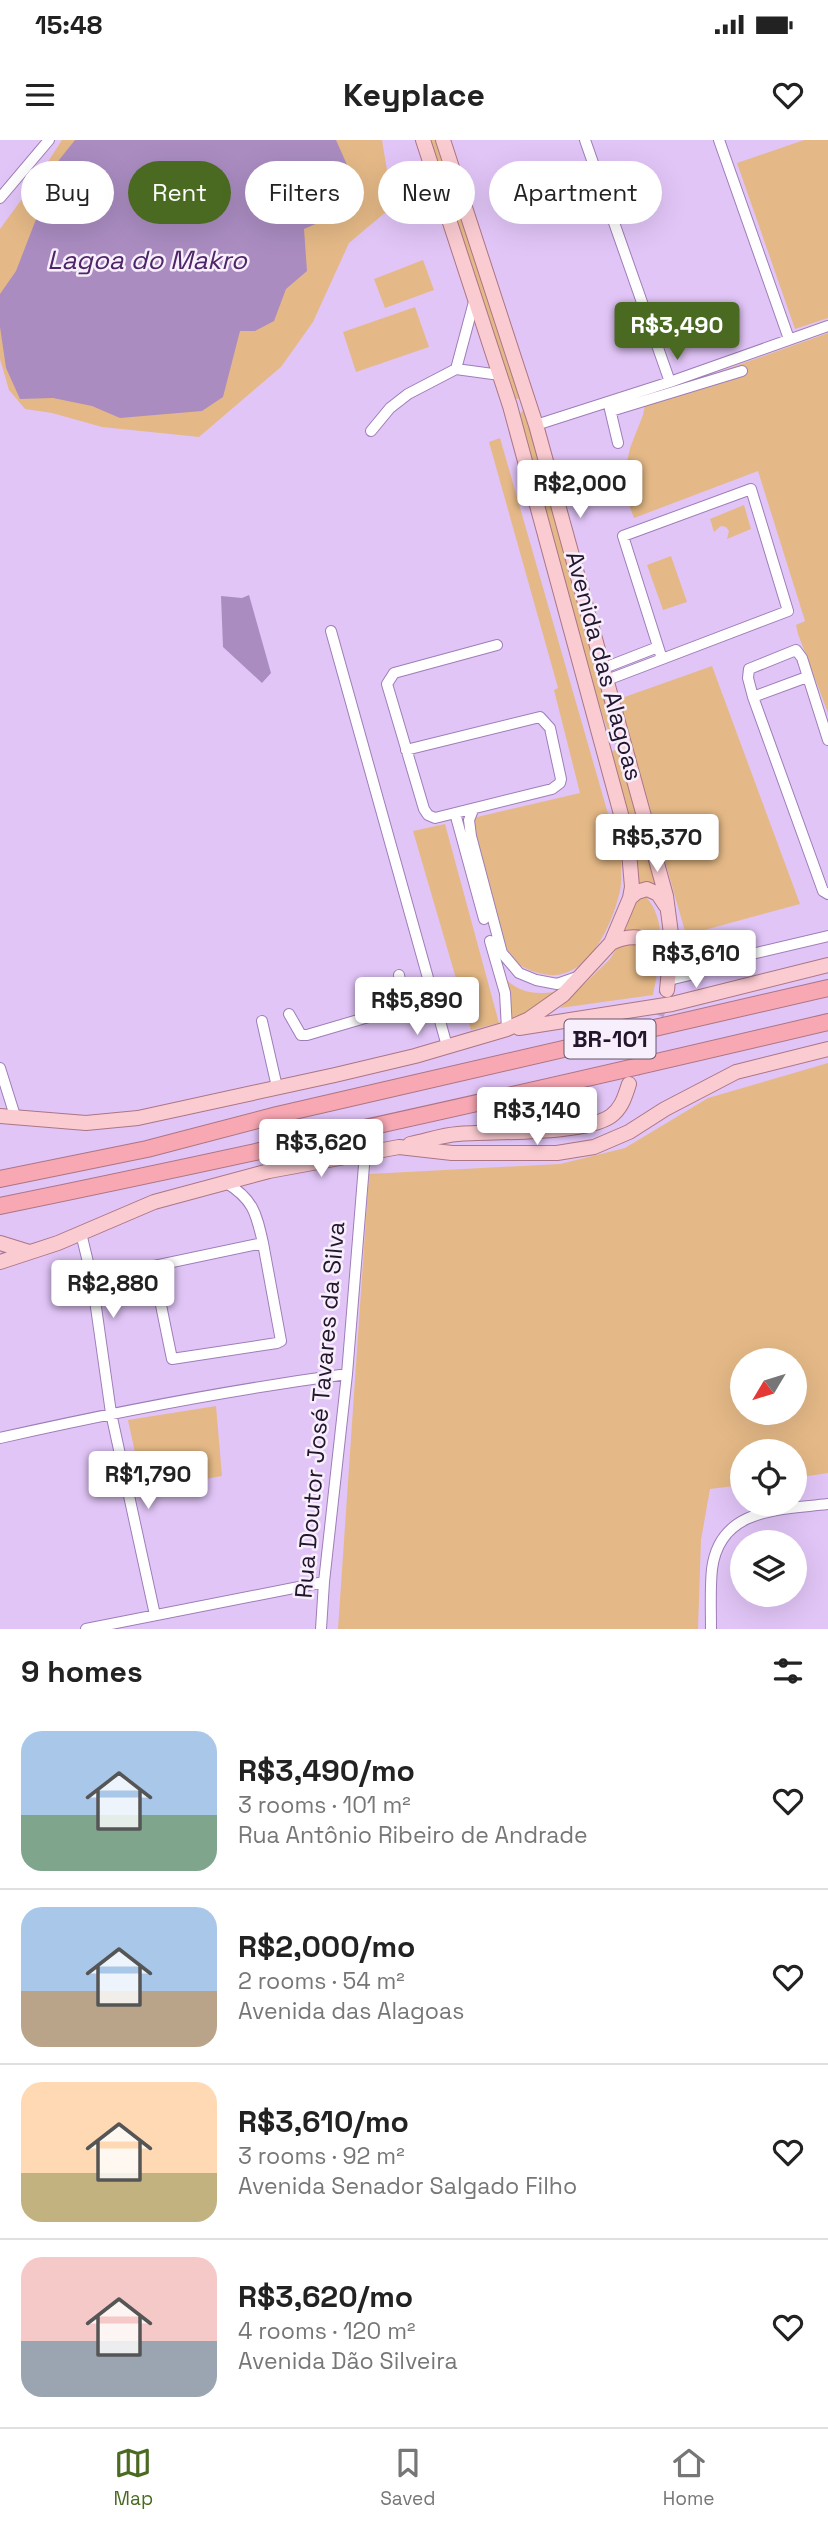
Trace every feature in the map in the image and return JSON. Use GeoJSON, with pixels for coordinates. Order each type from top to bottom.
{"type":"FeatureCollection","features":[{"type":"Feature","properties":{"kind":"highway","name":"BR-101"},"geometry":{"type":"LineString","coordinates":[[0,1179],[147,1149],[277,1115],[828,988]]}},
{"type":"Feature","properties":{"kind":"highway","name":"BR-101"},"geometry":{"type":"LineString","coordinates":[[0,1206],[622,1071],[828,1022]]}},
{"type":"Feature","properties":{"kind":"main road","name":"Avenida das Alagoas"},"geometry":{"type":"LineString","coordinates":[[0,1116],[86,1123],[138,1118],[335,1075],[447,1046],[507,1029],[547,1008],[611,943],[630,898],[633,875],[628,840],[510,406],[423,140]]}},
{"type":"Feature","properties":{"kind":"main road","name":"Avenida das Alagoas"},"geometry":{"type":"LineString","coordinates":[[443,140],[536,425],[624,740],[670,913],[671,954],[668,985]]}},
{"type":"Feature","properties":{"kind":"main road"},"geometry":{"type":"LineString","coordinates":[[510,406],[528,401]]}},
{"type":"Feature","properties":{"kind":"main road"},"geometry":{"type":"LineString","coordinates":[[587,692],[608,738],[624,740]]}},
{"type":"Feature","properties":{"kind":"main road"},"geometry":{"type":"LineString","coordinates":[[630,898],[643,890],[653,891],[670,913]]}},
{"type":"Feature","properties":{"kind":"main road"},"geometry":{"type":"LineString","coordinates":[[611,943],[626,936],[641,938],[658,944],[671,954]]}},
{"type":"Feature","properties":{"kind":"main road"},"geometry":{"type":"LineString","coordinates":[[507,1029],[672,1004],[828,965]]}},
{"type":"Feature","properties":{"kind":"main road"},"geometry":{"type":"LineString","coordinates":[[399,1147],[452,1153],[557,1153],[594,1147],[629,1132],[665,1108],[736,1072],[828,1049]]}},
{"type":"Feature","properties":{"kind":"main road"},"geometry":{"type":"LineString","coordinates":[[0,1262],[81,1233],[154,1202],[270,1171],[454,1134],[556,1129],[600,1123],[614,1115],[623,1104],[629,1084]]}},
{"type":"Feature","properties":{"kind":"main road"},"geometry":{"type":"LineString","coordinates":[[0,1243],[30,1252]]}},
{"type":"Feature","properties":{"kind":"street"},"geometry":{"type":"LineString","coordinates":[[0,198],[49,140]]}},
{"type":"Feature","properties":{"kind":"street"},"geometry":{"type":"LineString","coordinates":[[585,140],[670,382]]}},
{"type":"Feature","properties":{"kind":"street"},"geometry":{"type":"LineString","coordinates":[[719,140],[789,339]]}},
{"type":"Feature","properties":{"kind":"street"},"geometry":{"type":"LineString","coordinates":[[456,369],[475,298]]}},
{"type":"Feature","properties":{"kind":"street"},"geometry":{"type":"LineString","coordinates":[[610,407],[670,382],[828,326]]}},
{"type":"Feature","properties":{"kind":"street"},"geometry":{"type":"LineString","coordinates":[[371,431],[390,408],[408,394],[456,369],[500,374]]}},
{"type":"Feature","properties":{"kind":"street"},"geometry":{"type":"LineString","coordinates":[[536,425],[641,402],[742,371]]}},
{"type":"Feature","properties":{"kind":"street"},"geometry":{"type":"LineString","coordinates":[[641,402],[643,415]]}},
{"type":"Feature","properties":{"kind":"street"},"geometry":{"type":"LineString","coordinates":[[610,407],[618,443]]}},
{"type":"Feature","properties":{"kind":"street"},"geometry":{"type":"LineString","coordinates":[[606,674],[660,653],[788,611],[751,489],[623,536],[660,653]]}},
{"type":"Feature","properties":{"kind":"street"},"geometry":{"type":"LineString","coordinates":[[331,631],[447,1046]]}},
{"type":"Feature","properties":{"kind":"street"},"geometry":{"type":"LineString","coordinates":[[406,751],[540,717],[548,723],[560,783],[552,789],[473,810],[435,818],[428,815],[406,751],[387,684],[391,676],[497,645]]}},
{"type":"Feature","properties":{"kind":"street"},"geometry":{"type":"LineString","coordinates":[[828,740],[802,658],[796,650],[748,668],[753,697],[823,891],[828,894]]}},
{"type":"Feature","properties":{"kind":"street"},"geometry":{"type":"LineString","coordinates":[[753,697],[807,677]]}},
{"type":"Feature","properties":{"kind":"street"},"geometry":{"type":"LineString","coordinates":[[473,810],[470,820],[471,836],[502,953],[519,973],[536,980],[557,984],[582,975]]}},
{"type":"Feature","properties":{"kind":"street"},"geometry":{"type":"LineString","coordinates":[[455,813],[505,993],[507,1029]]}},
{"type":"Feature","properties":{"kind":"street"},"geometry":{"type":"LineString","coordinates":[[668,985],[710,964],[828,936]]}},
{"type":"Feature","properties":{"kind":"street"},"geometry":{"type":"LineString","coordinates":[[671,954],[686,954],[710,964]]}},
{"type":"Feature","properties":{"kind":"street"},"geometry":{"type":"LineString","coordinates":[[289,1014],[301,1035],[307,1035],[399,1008],[404,999],[399,975]]}},
{"type":"Feature","properties":{"kind":"street"},"geometry":{"type":"LineString","coordinates":[[262,1021],[277,1087]]}},
{"type":"Feature","properties":{"kind":"street"},"geometry":{"type":"LineString","coordinates":[[0,1068],[16,1119]]}},
{"type":"Feature","properties":{"kind":"street","name":"Rua Doutor José Tavares da Silva"},"geometry":{"type":"LineString","coordinates":[[321,1629],[365,1153]]}},
{"type":"Feature","properties":{"kind":"street"},"geometry":{"type":"LineString","coordinates":[[153,1266],[172,1359],[277,1343],[281,1339],[263,1243],[252,1206],[241,1192],[225,1182]]}},
{"type":"Feature","properties":{"kind":"street"},"geometry":{"type":"LineString","coordinates":[[81,1233],[92,1279],[111,1413],[155,1615]]}},
{"type":"Feature","properties":{"kind":"street"},"geometry":{"type":"LineString","coordinates":[[92,1279],[263,1243]]}},
{"type":"Feature","properties":{"kind":"street"},"geometry":{"type":"LineString","coordinates":[[0,1438],[111,1413],[250,1387],[346,1374]]}},
{"type":"Feature","properties":{"kind":"street"},"geometry":{"type":"LineString","coordinates":[[711,1629],[712,1570],[715,1553],[722,1538],[731,1528],[753,1516],[828,1504]]}},
{"type":"Feature","properties":{"kind":"street"},"geometry":{"type":"LineString","coordinates":[[86,1629],[324,1582]]}},
{"type":"Feature","properties":{"kind":"shaded area","name":"Lagoa do Makro"},"geometry":{"type":"Polygon","coordinates":[[[62,140],[382,140],[386,161],[378,161],[378,219],[349,243],[313,322],[281,367],[199,437],[102,427],[52,413],[25,409],[9,390],[0,359],[0,229],[21,200],[21,224],[114,224],[114,161],[48,161],[62,140]]]}},
{"type":"Feature","properties":{"kind":"shaded area"},"geometry":{"type":"Polygon","coordinates":[[[429,140],[439,140],[446,161],[436,161],[429,140]]]}},
{"type":"Feature","properties":{"kind":"shaded area"},"geometry":{"type":"Polygon","coordinates":[[[804,140],[828,140],[828,318],[795,329],[737,163],[804,140]]]}},
{"type":"Feature","properties":{"kind":"shaded area"},"geometry":{"type":"Polygon","coordinates":[[[455,224],[466,224],[522,396],[519,399],[510,397],[455,224]]]}},
{"type":"Feature","properties":{"kind":"shaded area"},"geometry":{"type":"Polygon","coordinates":[[[423,260],[434,290],[385,308],[374,279],[423,260]]]}},
{"type":"Feature","properties":{"kind":"shaded area"},"geometry":{"type":"Polygon","coordinates":[[[415,307],[429,347],[356,372],[343,332],[415,307]]]}},
{"type":"Feature","properties":{"kind":"shaded area"},"geometry":{"type":"Polygon","coordinates":[[[828,333],[828,713],[798,634],[796,625],[805,621],[758,471],[634,518],[622,486],[630,448],[643,415],[646,398],[828,333]]]}},
{"type":"Feature","properties":{"kind":"shaded area"},"geometry":{"type":"Polygon","coordinates":[[[522,411],[529,411],[617,732],[609,734],[595,693],[589,686],[518,417],[522,411]]]}},
{"type":"Feature","properties":{"kind":"shaded area"},"geometry":{"type":"Polygon","coordinates":[[[500,438],[621,859],[620,891],[604,935],[585,961],[559,975],[543,974],[524,968],[514,961],[501,945],[467,830],[473,818],[580,793],[554,690],[558,688],[489,442],[500,438]]]}},
{"type":"Feature","properties":{"kind":"shaded area"},"geometry":{"type":"Polygon","coordinates":[[[744,505],[751,529],[727,539],[729,531],[726,527],[721,526],[714,532],[710,519],[744,505]]]}},
{"type":"Feature","properties":{"kind":"shaded area"},"geometry":{"type":"Polygon","coordinates":[[[671,556],[687,602],[663,610],[647,565],[671,556]]]}},
{"type":"Feature","properties":{"kind":"shaded area"},"geometry":{"type":"Polygon","coordinates":[[[712,666],[800,904],[686,935],[619,699],[712,666]]]}},
{"type":"Feature","properties":{"kind":"shaded area"},"geometry":{"type":"Polygon","coordinates":[[[622,747],[655,886],[639,883],[610,752],[622,747]]]}},
{"type":"Feature","properties":{"kind":"shaded area"},"geometry":{"type":"Polygon","coordinates":[[[445,824],[499,1023],[471,1030],[413,831],[445,824]]]}},
{"type":"Feature","properties":{"kind":"shaded area"},"geometry":{"type":"Polygon","coordinates":[[[644,895],[652,905],[660,929],[660,956],[653,995],[560,1008],[610,959],[619,945],[638,898],[644,895]]]}},
{"type":"Feature","properties":{"kind":"shaded area"},"geometry":{"type":"Polygon","coordinates":[[[502,976],[514,986],[526,991],[554,992],[538,1007],[508,1021],[502,976]]]}},
{"type":"Feature","properties":{"kind":"shaded area"},"geometry":{"type":"Polygon","coordinates":[[[828,1063],[828,1473],[807,1476],[807,1439],[730,1439],[730,1486],[710,1489],[701,1540],[698,1629],[338,1629],[369,1174],[560,1164],[625,1148],[708,1098],[828,1063]]]}},
{"type":"Feature","properties":{"kind":"shaded area"},"geometry":{"type":"Polygon","coordinates":[[[216,1406],[222,1476],[143,1490],[128,1420],[216,1406]]]}},
{"type":"Feature","properties":{"kind":"water","name":"Lagoa do Makro"},"geometry":{"type":"Polygon","coordinates":[[[75,140],[336,140],[345,161],[245,161],[245,224],[316,224],[304,229],[307,271],[286,289],[274,321],[255,331],[240,331],[223,397],[202,411],[120,418],[92,406],[53,398],[20,399],[6,368],[0,327],[0,294],[16,271],[34,224],[114,224],[114,161],[59,160],[75,140]]]}},
{"type":"Feature","properties":{"kind":"water"},"geometry":{"type":"Polygon","coordinates":[[[249,595],[271,673],[262,683],[223,647],[221,596],[242,598],[249,595]]]}},
{"type":"Feature","properties":{"kind":"tunnel"},"geometry":{"type":"LineString","coordinates":[[633,1073],[667,990]]}}]}
